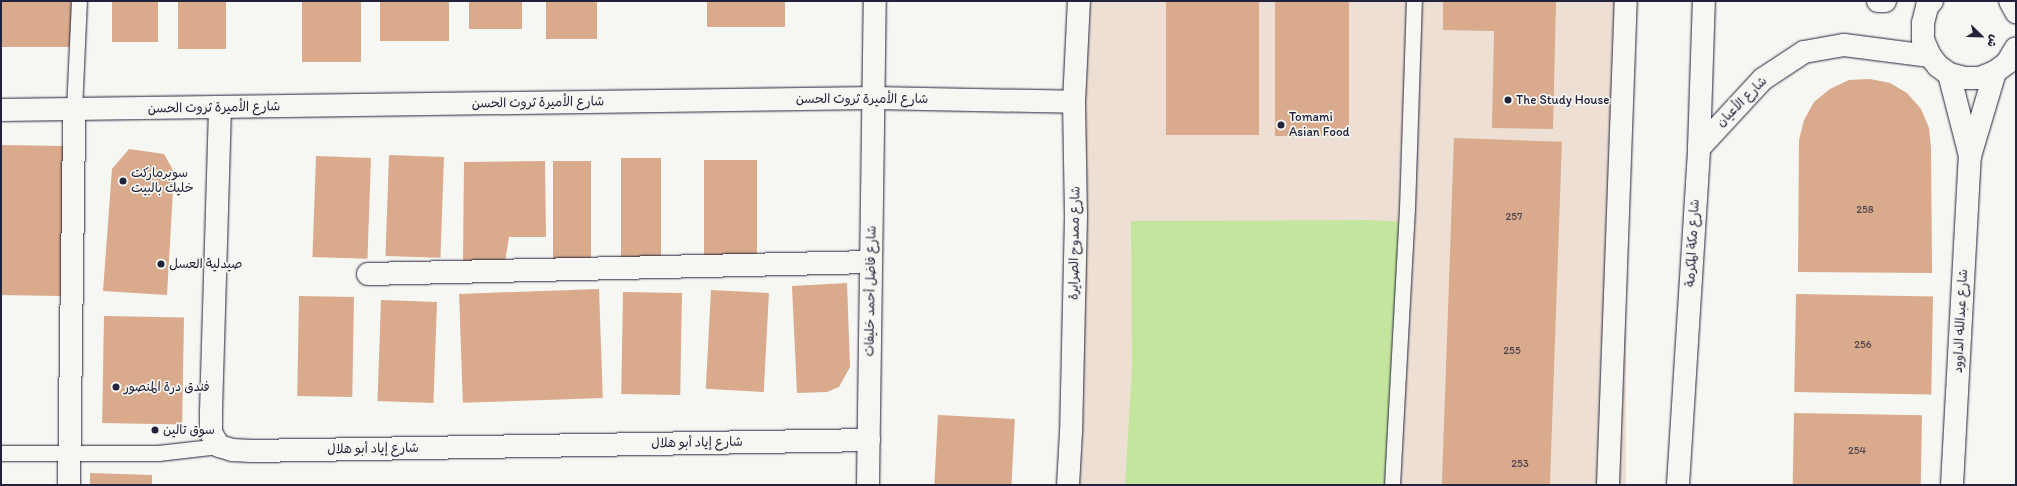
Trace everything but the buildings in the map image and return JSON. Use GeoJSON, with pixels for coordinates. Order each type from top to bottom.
{"type":"FeatureCollection","features":[{"type":"Feature","properties":{"kind":"street","name":"شارع فاضل أحمد خليفات"},"geometry":{"type":"LineString","coordinates":[[868,485],[875,1]]}},
{"type":"Feature","properties":{"kind":"street","name":"شارع ممدوح الصرايرة"},"geometry":{"type":"LineString","coordinates":[[1068,485],[1071,432],[1076,224],[1074,102],[1079,1]]}},
{"type":"Feature","properties":{"kind":"street"},"geometry":{"type":"LineString","coordinates":[[1608,485],[1626,1]]}},
{"type":"Feature","properties":{"kind":"street","name":"شارع مكة المكرمة"},"geometry":{"type":"LineString","coordinates":[[1678,485],[1699,148],[1704,1]]}},
{"type":"Feature","properties":{"kind":"street"},"geometry":{"type":"LineString","coordinates":[[1878,1],[1885,1]]}},
{"type":"Feature","properties":{"kind":"street"},"geometry":{"type":"LineString","coordinates":[[1932,1],[1928,7],[1923,24],[1923,40],[1930,56],[1938,66],[1949,74],[1965,78],[1980,78],[1995,72],[2007,63],[2016,50]]}},
{"type":"Feature","properties":{"kind":"street"},"geometry":{"type":"LineString","coordinates":[[2010,1],[2016,12]]}},
{"type":"Feature","properties":{"kind":"street","name":"شارع الأعيان"},"geometry":{"type":"LineString","coordinates":[[1699,148],[1763,79],[1804,52],[1844,45],[1930,56]]}},
{"type":"Feature","properties":{"kind":"street","name":"شارع عبدالله الداوود"},"geometry":{"type":"LineString","coordinates":[[1952,485],[1970,156],[1995,72]]}},
{"type":"Feature","properties":{"kind":"street","name":"شارع عبدالله الداوود"},"geometry":{"type":"LineString","coordinates":[[1949,74],[1970,156]]}},
{"type":"Feature","properties":{"kind":"street","name":"شارع الأميرة ثروت الحسن"},"geometry":{"type":"LineString","coordinates":[[1,110],[874,98],[1074,102]]}},
{"type":"Feature","properties":{"kind":"street"},"geometry":{"type":"LineString","coordinates":[[219,446],[211,433],[211,416],[220,108]]}},
{"type":"Feature","properties":{"kind":"street"},"geometry":{"type":"LineString","coordinates":[[69,485],[74,110]]}},
{"type":"Feature","properties":{"kind":"street"},"geometry":{"type":"LineString","coordinates":[[368,274],[871,262]]}},
{"type":"Feature","properties":{"kind":"street","name":"شارع إياد أبو هلال"},"geometry":{"type":"LineString","coordinates":[[219,446],[232,450],[252,451],[869,440]]}},
{"type":"Feature","properties":{"kind":"lane"},"geometry":{"type":"LineString","coordinates":[[74,110],[79,1]]}},
{"type":"Feature","properties":{"kind":"lane"},"geometry":{"type":"LineString","coordinates":[[1392,485],[1407,209],[1414,1]]}},
{"type":"Feature","properties":{"kind":"lane"},"geometry":{"type":"LineString","coordinates":[[1,453],[158,453],[219,446]]}},
{"type":"Feature","properties":{"kind":"shaded area"},"geometry":{"type":"Polygon","coordinates":[[[1079,1],[1626,1],[1626,485],[1079,485],[1079,1]]]}},
{"type":"Feature","properties":{"kind":"green space"},"geometry":{"type":"Polygon","coordinates":[[[1369,220],[1406,222],[1392,485],[1125,485],[1132,368],[1131,221],[1369,220]]]}},
{"type":"Feature","properties":{"kind":"place","name":"The Study House"},"geometry":{"type":"Point","coordinates":[1508,100]}},
{"type":"Feature","properties":{"kind":"place","name":"Tomami Asian Food"},"geometry":{"type":"Point","coordinates":[1281,125]}},
{"type":"Feature","properties":{"kind":"place","name":"سوبرماركت خليك بالبيت"},"geometry":{"type":"Point","coordinates":[123,181]}},
{"type":"Feature","properties":{"kind":"place","name":"صيدلية العسل"},"geometry":{"type":"Point","coordinates":[161,264]}},
{"type":"Feature","properties":{"kind":"place","name":"فندق درة المنصور"},"geometry":{"type":"Point","coordinates":[116,387]}},
{"type":"Feature","properties":{"kind":"place","name":"سوق تالين"},"geometry":{"type":"Point","coordinates":[155,430]}}]}
